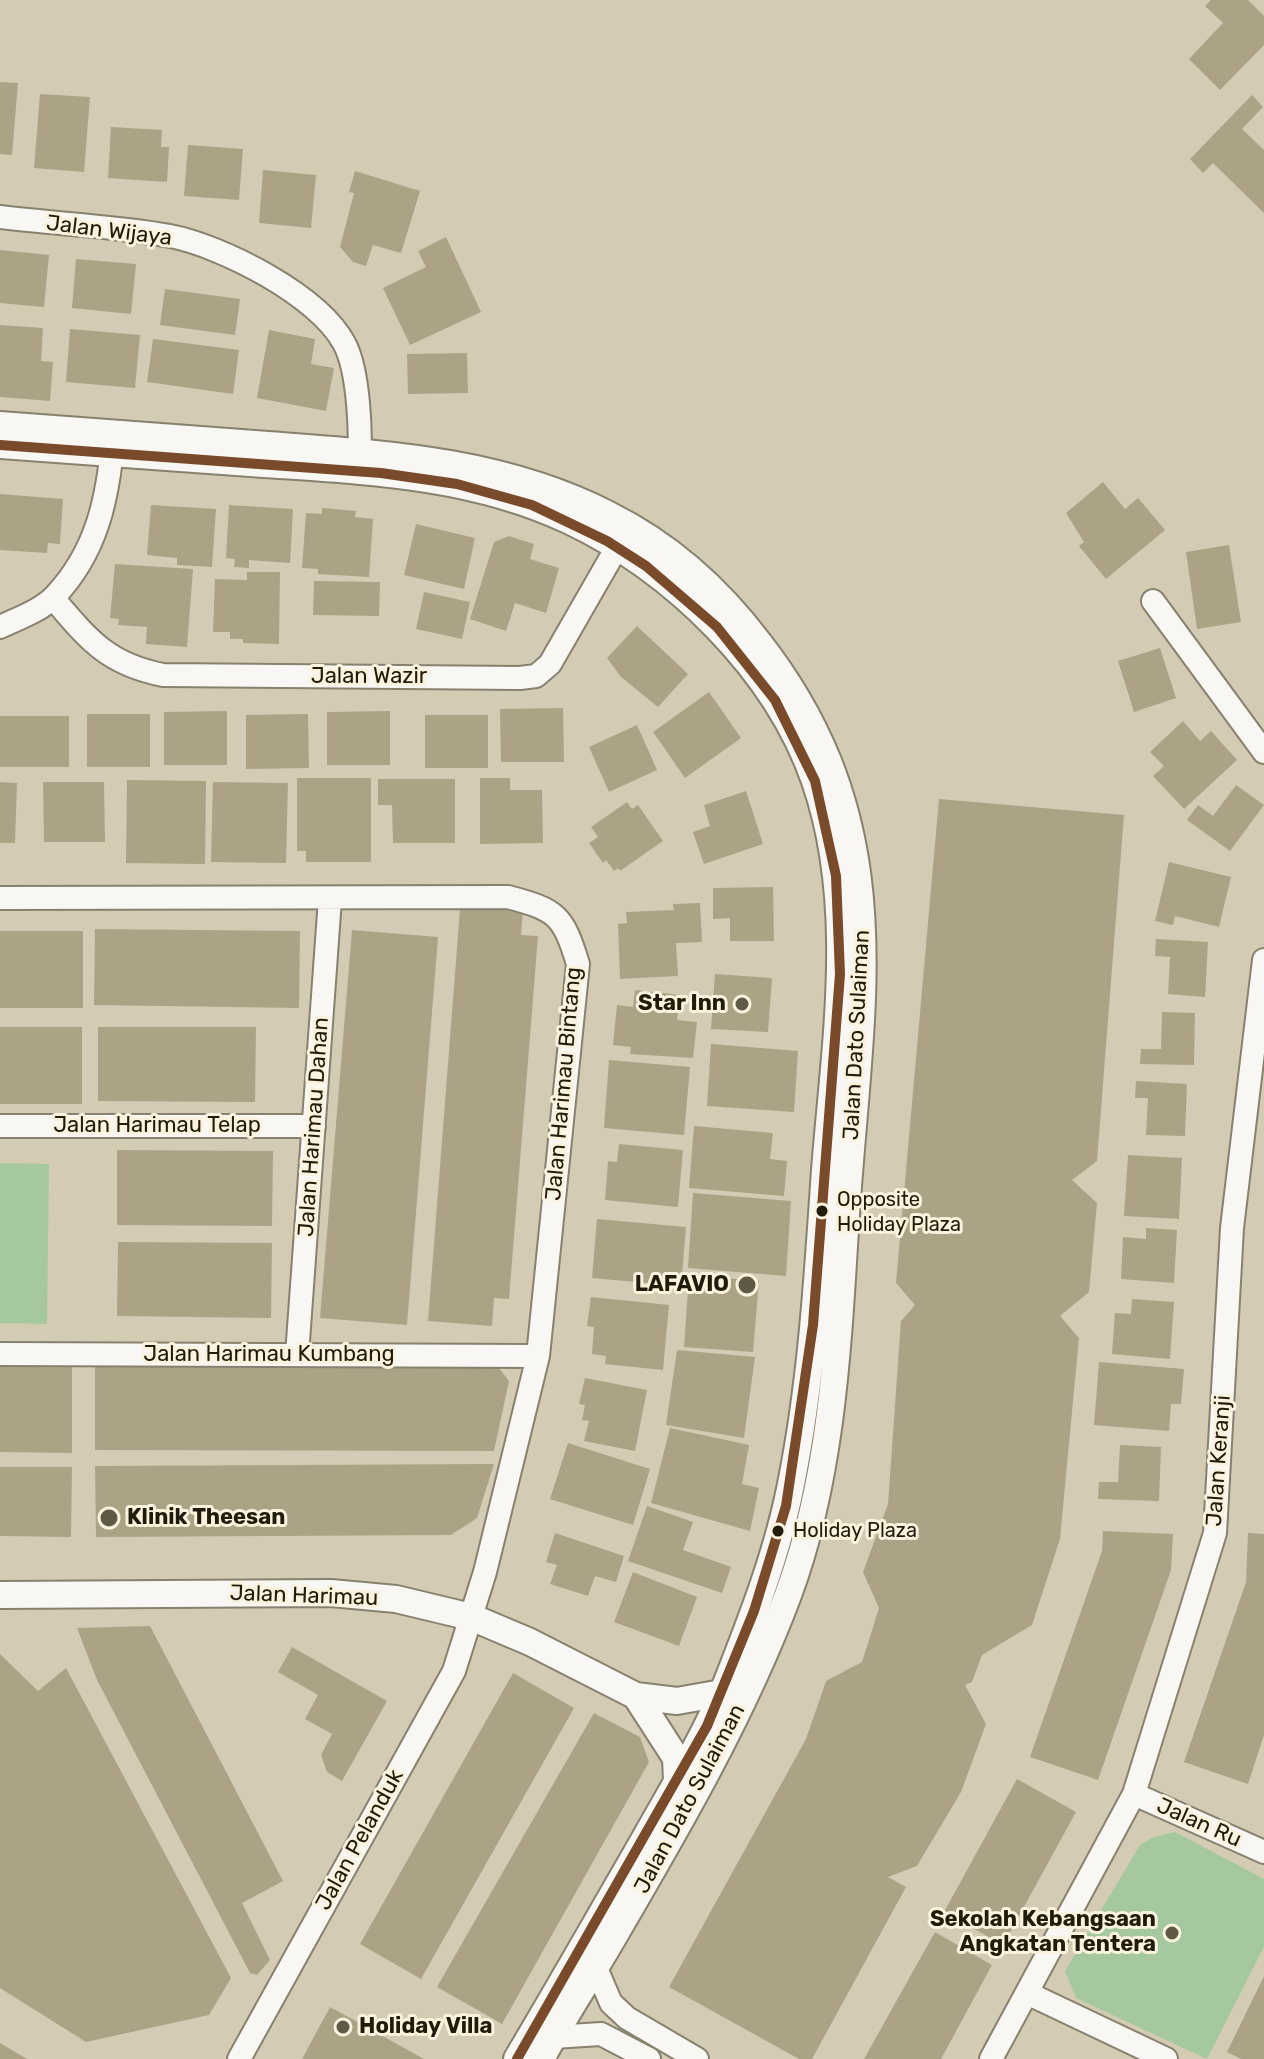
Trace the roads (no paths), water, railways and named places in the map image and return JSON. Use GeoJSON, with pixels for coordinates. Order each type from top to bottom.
{"type":"FeatureCollection","features":[{"type":"Feature","properties":{"kind":"street","name":"Jalan Wijaya"},"geometry":{"type":"LineString","coordinates":[[0,217],[172,237],[236,260],[294,294],[323,316],[345,344],[357,399],[359,461]]}},
{"type":"Feature","properties":{"kind":"street","name":"Jalan Dato Sulaiman"},"geometry":{"type":"LineString","coordinates":[[0,425],[112,443],[359,461],[503,495],[566,519],[624,536],[688,568],[739,617],[818,731],[844,801],[856,847],[864,938],[837,1351],[826,1435],[806,1537],[758,1671],[727,1735],[596,1968],[547,2048]]}},
{"type":"Feature","properties":{"kind":"street","name":"Jalan Dato Sulaiman"},"geometry":{"type":"LineString","coordinates":[[0,445],[112,443]]}},
{"type":"Feature","properties":{"kind":"street"},"geometry":{"type":"LineString","coordinates":[[0,627],[53,598],[96,534],[106,504],[112,443]]}},
{"type":"Feature","properties":{"kind":"street","name":"Jalan Dato Sulaiman"},"geometry":{"type":"LineString","coordinates":[[517,2059],[677,1781],[722,1693],[754,1610],[792,1480],[817,1284],[834,1056],[840,923],[837,868],[814,778],[789,725],[760,679],[708,619],[662,578],[624,536]]}},
{"type":"Feature","properties":{"kind":"street","name":"Jalan Wazir"},"geometry":{"type":"LineString","coordinates":[[53,598],[104,653],[131,667],[163,675],[520,678],[536,676],[550,664],[624,536]]}},
{"type":"Feature","properties":{"kind":"street"},"geometry":{"type":"LineString","coordinates":[[1153,601],[1264,752]]}},
{"type":"Feature","properties":{"kind":"street","name":"Jalan Harimau Bintang"},"geometry":{"type":"LineString","coordinates":[[0,898],[508,897],[547,907],[569,934],[578,964],[538,1356],[515,1458],[471,1617]]}},
{"type":"Feature","properties":{"kind":"street","name":"Jalan Harimau Dahan"},"geometry":{"type":"LineString","coordinates":[[297,1355],[330,899]]}},
{"type":"Feature","properties":{"kind":"street","name":"Jalan Keranji"},"geometry":{"type":"LineString","coordinates":[[991,2059],[1134,1794],[1215,1533],[1232,1228],[1264,960]]}},
{"type":"Feature","properties":{"kind":"street","name":"Jalan Harimau Telap"},"geometry":{"type":"LineString","coordinates":[[0,1126],[314,1126]]}},
{"type":"Feature","properties":{"kind":"street","name":"Jalan Harimau Kumbang"},"geometry":{"type":"LineString","coordinates":[[0,1354],[538,1356]]}},
{"type":"Feature","properties":{"kind":"street","name":"Jalan Harimau"},"geometry":{"type":"LineString","coordinates":[[0,1595],[331,1593],[396,1599],[471,1617],[530,1642],[636,1696],[677,1701],[722,1693]]}},
{"type":"Feature","properties":{"kind":"street","name":"Jalan Pelanduk"},"geometry":{"type":"LineString","coordinates":[[239,2059],[454,1671],[471,1617]]}},
{"type":"Feature","properties":{"kind":"street","name":"Jalan Harimau"},"geometry":{"type":"LineString","coordinates":[[636,1696],[662,1731],[676,1758],[677,1781]]}},
{"type":"Feature","properties":{"kind":"street","name":"Jalan Ru"},"geometry":{"type":"LineString","coordinates":[[1134,1794],[1264,1852]]}},
{"type":"Feature","properties":{"kind":"street"},"geometry":{"type":"LineString","coordinates":[[596,1968],[611,2003],[627,2018],[697,2059]]}},
{"type":"Feature","properties":{"kind":"street"},"geometry":{"type":"LineString","coordinates":[[1027,1993],[1166,2059]]}},
{"type":"Feature","properties":{"kind":"street"},"geometry":{"type":"LineString","coordinates":[[547,2048],[601,2034],[649,2059]]}},
{"type":"Feature","properties":{"kind":"place","name":"Star Inn"},"geometry":{"type":"Point","coordinates":[742,1004]}},
{"type":"Feature","properties":{"kind":"place","name":"Opposite Holiday Plaza"},"geometry":{"type":"Point","coordinates":[822,1211]}},
{"type":"Feature","properties":{"kind":"place","name":"LAFAVIO"},"geometry":{"type":"Point","coordinates":[747,1285]}},
{"type":"Feature","properties":{"kind":"place","name":"Klinik Theesan"},"geometry":{"type":"Point","coordinates":[109,1518]}},
{"type":"Feature","properties":{"kind":"place","name":"Holiday Plaza"},"geometry":{"type":"Point","coordinates":[778,1531]}},
{"type":"Feature","properties":{"kind":"place","name":"Sekolah Kebangsaan Angkatan Tentera"},"geometry":{"type":"Point","coordinates":[1172,1933]}},
{"type":"Feature","properties":{"kind":"place","name":"Holiday Villa"},"geometry":{"type":"Point","coordinates":[343,2027]}}]}
